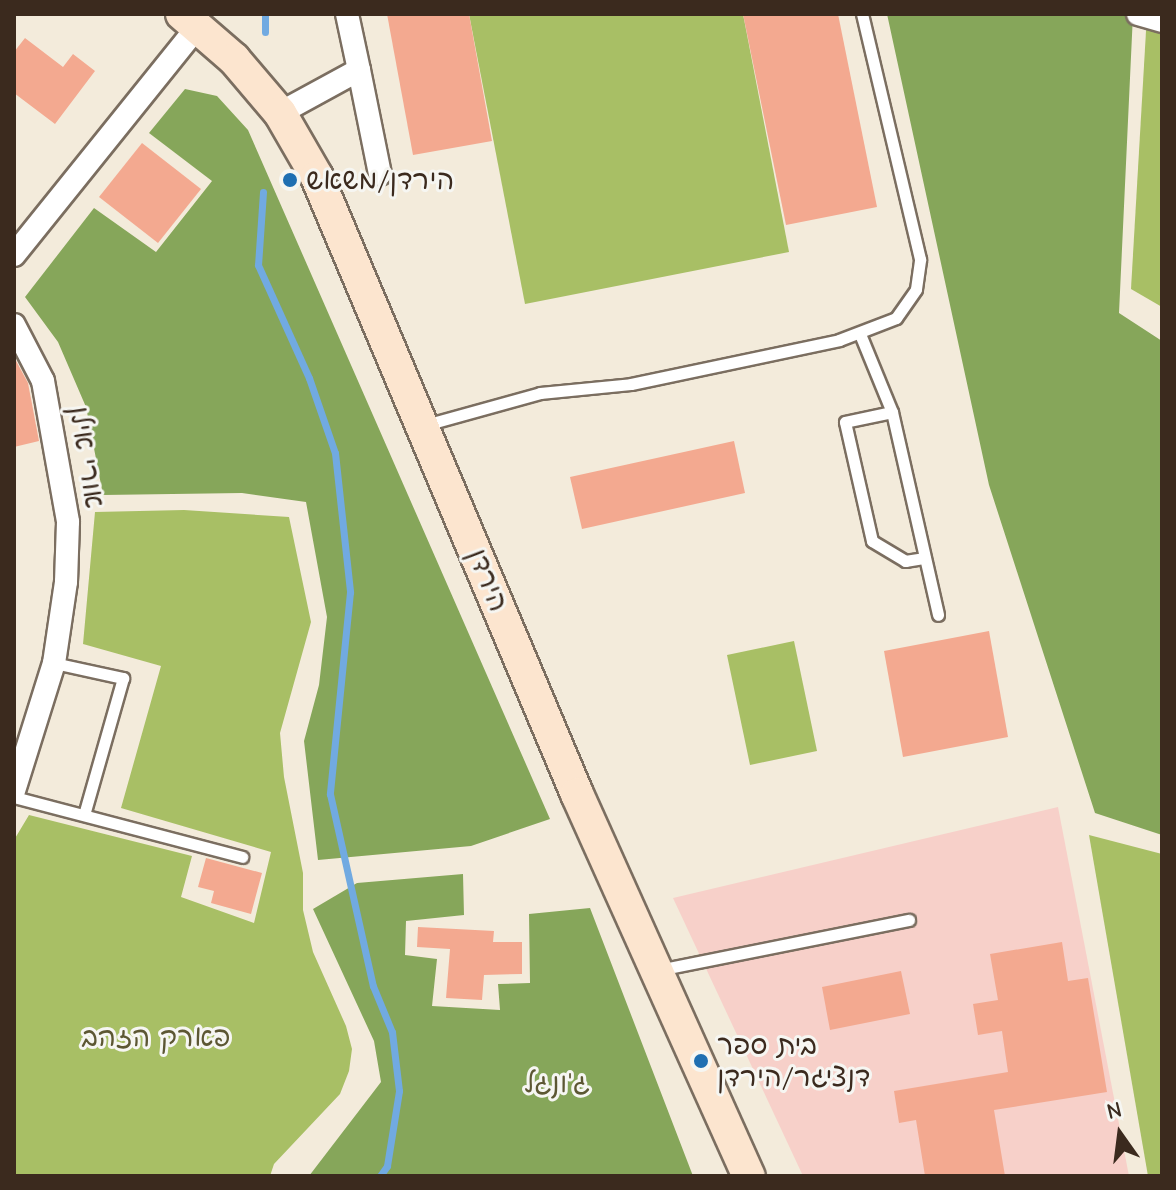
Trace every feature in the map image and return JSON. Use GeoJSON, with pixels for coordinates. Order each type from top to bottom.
{"type":"FeatureCollection","features":[{"type":"Feature","properties":{"kind":"street"},"geometry":{"type":"LineString","coordinates":[[347,14],[380,174]]}},
{"type":"Feature","properties":{"kind":"street"},"geometry":{"type":"LineString","coordinates":[[1138,14],[1162,21]]}},
{"type":"Feature","properties":{"kind":"street"},"geometry":{"type":"LineString","coordinates":[[14,255],[190,20]]}},
{"type":"Feature","properties":{"kind":"street","name":"הירדן"},"geometry":{"type":"LineString","coordinates":[[190,20],[280,113],[340,226],[577,794],[749,1176]]}},
{"type":"Feature","properties":{"kind":"street"},"geometry":{"type":"LineString","coordinates":[[280,113],[359,70]]}},
{"type":"Feature","properties":{"kind":"street","name":"אורי אילן"},"geometry":{"type":"LineString","coordinates":[[14,325],[43,381],[68,522],[66,582],[54,663],[14,794]]}},
{"type":"Feature","properties":{"kind":"lane"},"geometry":{"type":"LineString","coordinates":[[425,425],[540,393],[631,384],[860,334],[896,318],[916,289],[920,259],[862,14]]}},
{"type":"Feature","properties":{"kind":"lane"},"geometry":{"type":"LineString","coordinates":[[860,334],[892,412],[938,615]]}},
{"type":"Feature","properties":{"kind":"lane"},"geometry":{"type":"LineString","coordinates":[[892,412],[845,422],[872,541],[905,561],[925,558]]}},
{"type":"Feature","properties":{"kind":"lane"},"geometry":{"type":"LineString","coordinates":[[54,663],[123,678],[84,815]]}},
{"type":"Feature","properties":{"kind":"lane"},"geometry":{"type":"LineString","coordinates":[[14,794],[242,857]]}},
{"type":"Feature","properties":{"kind":"lane"},"geometry":{"type":"LineString","coordinates":[[656,971],[909,920]]}},
{"type":"Feature","properties":{"kind":"shaded area"},"geometry":{"type":"Polygon","coordinates":[[[1058,807],[1129,1176],[803,1176],[673,898],[1058,807]]]}},
{"type":"Feature","properties":{"kind":"green space"},"geometry":{"type":"Polygon","coordinates":[[[469,14],[743,14],[789,252],[525,304],[469,14]]]}},
{"type":"Feature","properties":{"kind":"green space"},"geometry":{"type":"Polygon","coordinates":[[[887,14],[1133,14],[1119,313],[1162,341],[1162,835],[1095,813],[989,485],[887,14]]]}},
{"type":"Feature","properties":{"kind":"green space"},"geometry":{"type":"Polygon","coordinates":[[[1147,14],[1162,14],[1162,307],[1131,289],[1147,14]]]}},
{"type":"Feature","properties":{"kind":"green space"},"geometry":{"type":"Polygon","coordinates":[[[185,89],[217,96],[248,130],[550,819],[471,846],[318,860],[304,741],[319,685],[327,617],[306,502],[242,493],[103,495],[86,407],[58,342],[25,297],[94,208],[156,252],[212,181],[149,133],[185,89]]]}},
{"type":"Feature","properties":{"kind":"green space","name":"פארק הזהב"},"geometry":{"type":"Polygon","coordinates":[[[184,510],[289,517],[311,622],[280,733],[284,777],[303,873],[303,910],[313,952],[346,1026],[352,1049],[349,1071],[340,1094],[274,1164],[270,1176],[14,1176],[14,840],[29,815],[192,856],[181,897],[254,923],[271,852],[121,808],[161,666],[83,644],[95,512],[184,510]]]}},
{"type":"Feature","properties":{"kind":"green space"},"geometry":{"type":"Polygon","coordinates":[[[794,641],[817,751],[750,765],[727,655],[794,641]]]}},
{"type":"Feature","properties":{"kind":"green space"},"geometry":{"type":"Polygon","coordinates":[[[1089,835],[1162,854],[1162,1176],[1148,1176],[1089,835]]]}},
{"type":"Feature","properties":{"kind":"green space","name":"ג'ונגל"},"geometry":{"type":"Polygon","coordinates":[[[463,874],[464,915],[406,921],[405,955],[437,959],[432,1006],[500,1010],[498,984],[530,983],[529,914],[590,908],[693,1176],[309,1176],[381,1082],[374,1041],[313,909],[357,883],[463,874]]]}},
{"type":"Feature","properties":{"kind":"building"},"geometry":{"type":"Polygon","coordinates":[[[387,14],[469,14],[492,141],[413,155],[387,14]]]}},
{"type":"Feature","properties":{"kind":"building"},"geometry":{"type":"Polygon","coordinates":[[[743,14],[838,14],[877,207],[786,225],[743,14]]]}},
{"type":"Feature","properties":{"kind":"building"},"geometry":{"type":"Polygon","coordinates":[[[25,38],[63,67],[73,54],[95,71],[55,124],[14,93],[14,52],[25,38]]]}},
{"type":"Feature","properties":{"kind":"building"},"geometry":{"type":"Polygon","coordinates":[[[142,143],[201,189],[158,243],[99,197],[142,143]]]}},
{"type":"Feature","properties":{"kind":"building"},"geometry":{"type":"Polygon","coordinates":[[[14,357],[28,383],[39,441],[14,447],[14,357]]]}},
{"type":"Feature","properties":{"kind":"building"},"geometry":{"type":"Polygon","coordinates":[[[734,441],[745,493],[582,529],[570,477],[734,441]]]}},
{"type":"Feature","properties":{"kind":"building"},"geometry":{"type":"Polygon","coordinates":[[[989,631],[1008,737],[903,757],[884,651],[989,631]]]}},
{"type":"Feature","properties":{"kind":"building"},"geometry":{"type":"Polygon","coordinates":[[[206,858],[262,873],[251,914],[211,903],[214,891],[198,887],[206,858]]]}},
{"type":"Feature","properties":{"kind":"building"},"geometry":{"type":"Polygon","coordinates":[[[418,927],[494,931],[493,942],[522,942],[522,974],[484,975],[482,1000],[446,998],[450,949],[417,947],[418,927]]]}},
{"type":"Feature","properties":{"kind":"building"},"geometry":{"type":"Polygon","coordinates":[[[1062,942],[1068,981],[1088,978],[1107,1092],[994,1110],[1005,1176],[925,1176],[916,1120],[899,1123],[894,1091],[1008,1072],[1002,1031],[978,1035],[973,1004],[998,1000],[990,954],[1062,942]]]}},
{"type":"Feature","properties":{"kind":"building"},"geometry":{"type":"Polygon","coordinates":[[[901,971],[910,1014],[830,1030],[822,987],[901,971]]]}},
{"type":"Feature","properties":{"kind":"waterway"},"geometry":{"type":"LineString","coordinates":[[265,14],[265,32]]}},
{"type":"Feature","properties":{"kind":"waterway"},"geometry":{"type":"LineString","coordinates":[[263,192],[258,265],[309,378],[335,453],[350,592],[330,794],[373,986],[392,1032],[399,1091],[387,1166],[380,1176]]}},
{"type":"Feature","properties":{"kind":"place","name":"הירדן/משאש"},"geometry":{"type":"Point","coordinates":[290,180]}},
{"type":"Feature","properties":{"kind":"place","name":"בית ספר דנציגר/הירדן"},"geometry":{"type":"Point","coordinates":[701,1061]}}]}
